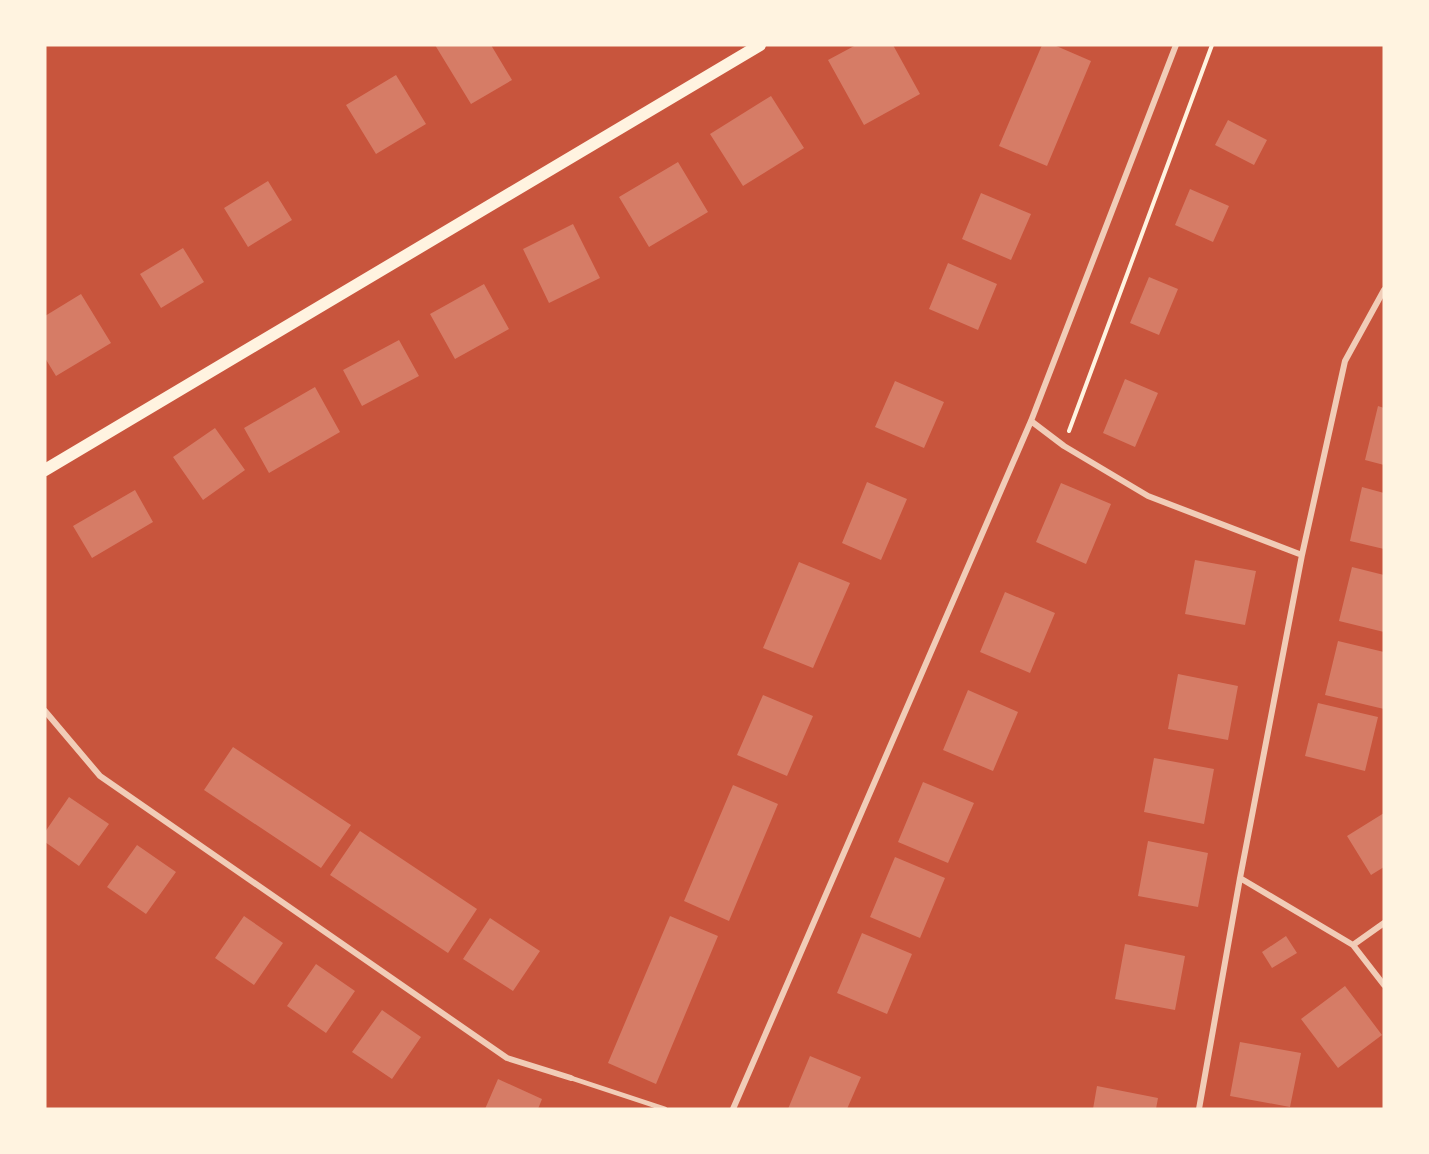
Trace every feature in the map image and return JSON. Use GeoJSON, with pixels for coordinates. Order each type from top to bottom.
{"type":"FeatureCollection","features":[{"type":"Feature","properties":{"kind":"main road"},"geometry":{"type":"LineString","coordinates":[[45,470],[760,45]]}},
{"type":"Feature","properties":{"kind":"street"},"geometry":{"type":"LineString","coordinates":[[733,1109],[1031,421],[1176,45]]}},
{"type":"Feature","properties":{"kind":"street"},"geometry":{"type":"LineString","coordinates":[[1199,1109],[1240,878],[1302,555],[1345,361],[1384,290]]}},
{"type":"Feature","properties":{"kind":"street"},"geometry":{"type":"LineString","coordinates":[[1031,421],[1064,446],[1148,496],[1302,555]]}},
{"type":"Feature","properties":{"kind":"street"},"geometry":{"type":"LineString","coordinates":[[45,711],[100,776],[507,1058],[570,1078]]}},
{"type":"Feature","properties":{"kind":"street"},"geometry":{"type":"LineString","coordinates":[[1240,878],[1353,945],[1384,986]]}},
{"type":"Feature","properties":{"kind":"street"},"geometry":{"type":"LineString","coordinates":[[1353,945],[1384,923]]}},
{"type":"Feature","properties":{"kind":"lane"},"geometry":{"type":"LineString","coordinates":[[570,1078],[665,1109]]}},
{"type":"Feature","properties":{"kind":"path"},"geometry":{"type":"LineString","coordinates":[[1064,446],[1212,45]]}},
{"type":"Feature","properties":{"kind":"building"},"geometry":{"type":"Polygon","coordinates":[[[435,45],[491,45],[512,80],[471,104],[435,45]]]}},
{"type":"Feature","properties":{"kind":"building"},"geometry":{"type":"Polygon","coordinates":[[[856,45],[893,45],[920,94],[864,125],[828,60],[856,45]]]}},
{"type":"Feature","properties":{"kind":"building"},"geometry":{"type":"Polygon","coordinates":[[[1042,45],[1054,45],[1091,61],[1047,166],[999,146],[1042,45]]]}},
{"type":"Feature","properties":{"kind":"building"},"geometry":{"type":"Polygon","coordinates":[[[396,75],[426,124],[376,154],[346,105],[396,75]]]}},
{"type":"Feature","properties":{"kind":"building"},"geometry":{"type":"Polygon","coordinates":[[[771,96],[804,148],[743,186],[710,134],[771,96]]]}},
{"type":"Feature","properties":{"kind":"building"},"geometry":{"type":"Polygon","coordinates":[[[1228,120],[1267,140],[1254,165],[1215,145],[1228,120]]]}},
{"type":"Feature","properties":{"kind":"building"},"geometry":{"type":"Polygon","coordinates":[[[678,162],[708,212],[649,247],[619,197],[678,162]]]}},
{"type":"Feature","properties":{"kind":"building"},"geometry":{"type":"Polygon","coordinates":[[[268,181],[292,220],[248,247],[224,208],[268,181]]]}},
{"type":"Feature","properties":{"kind":"building"},"geometry":{"type":"Polygon","coordinates":[[[1190,189],[1229,206],[1213,242],[1175,225],[1190,189]]]}},
{"type":"Feature","properties":{"kind":"building"},"geometry":{"type":"Polygon","coordinates":[[[981,193],[1031,214],[1011,260],[962,239],[981,193]]]}},
{"type":"Feature","properties":{"kind":"building"},"geometry":{"type":"Polygon","coordinates":[[[573,224],[600,278],[549,303],[523,249],[573,224]]]}},
{"type":"Feature","properties":{"kind":"building"},"geometry":{"type":"Polygon","coordinates":[[[183,248],[204,282],[161,308],[140,274],[183,248]]]}},
{"type":"Feature","properties":{"kind":"building"},"geometry":{"type":"Polygon","coordinates":[[[948,263],[997,284],[978,330],[929,309],[948,263]]]}},
{"type":"Feature","properties":{"kind":"building"},"geometry":{"type":"Polygon","coordinates":[[[1149,277],[1178,289],[1159,335],[1130,323],[1149,277]]]}},
{"type":"Feature","properties":{"kind":"building"},"geometry":{"type":"Polygon","coordinates":[[[484,284],[509,329],[455,359],[430,314],[484,284]]]}},
{"type":"Feature","properties":{"kind":"building"},"geometry":{"type":"Polygon","coordinates":[[[81,294],[111,343],[56,376],[45,358],[45,316],[81,294]]]}},
{"type":"Feature","properties":{"kind":"building"},"geometry":{"type":"Polygon","coordinates":[[[399,340],[419,376],[362,406],[343,370],[399,340]]]}},
{"type":"Feature","properties":{"kind":"building"},"geometry":{"type":"Polygon","coordinates":[[[1125,379],[1158,393],[1135,447],[1103,433],[1125,379]]]}},
{"type":"Feature","properties":{"kind":"building"},"geometry":{"type":"Polygon","coordinates":[[[895,381],[944,402],[924,448],[875,427],[895,381]]]}},
{"type":"Feature","properties":{"kind":"building"},"geometry":{"type":"Polygon","coordinates":[[[315,387],[340,432],[269,473],[244,428],[315,387]]]}},
{"type":"Feature","properties":{"kind":"building"},"geometry":{"type":"Polygon","coordinates":[[[1378,406],[1384,408],[1384,465],[1365,460],[1378,406]]]}},
{"type":"Feature","properties":{"kind":"building"},"geometry":{"type":"Polygon","coordinates":[[[215,428],[245,470],[203,500],[173,457],[215,428]]]}},
{"type":"Feature","properties":{"kind":"building"},"geometry":{"type":"Polygon","coordinates":[[[867,482],[907,499],[881,560],[842,543],[867,482]]]}},
{"type":"Feature","properties":{"kind":"building"},"geometry":{"type":"Polygon","coordinates":[[[1061,483],[1111,504],[1086,564],[1036,542],[1061,483]]]}},
{"type":"Feature","properties":{"kind":"building"},"geometry":{"type":"Polygon","coordinates":[[[1362,487],[1384,493],[1384,549],[1350,541],[1362,487]]]}},
{"type":"Feature","properties":{"kind":"building"},"geometry":{"type":"Polygon","coordinates":[[[135,490],[153,522],[92,558],[73,526],[135,490]]]}},
{"type":"Feature","properties":{"kind":"building"},"geometry":{"type":"Polygon","coordinates":[[[1195,560],[1256,571],[1245,625],[1185,614],[1195,560]]]}},
{"type":"Feature","properties":{"kind":"building"},"geometry":{"type":"Polygon","coordinates":[[[799,562],[850,583],[813,668],[763,648],[799,562]]]}},
{"type":"Feature","properties":{"kind":"building"},"geometry":{"type":"Polygon","coordinates":[[[1352,567],[1384,575],[1384,632],[1339,621],[1352,567]]]}},
{"type":"Feature","properties":{"kind":"building"},"geometry":{"type":"Polygon","coordinates":[[[1005,592],[1055,613],[1030,673],[980,652],[1005,592]]]}},
{"type":"Feature","properties":{"kind":"building"},"geometry":{"type":"Polygon","coordinates":[[[1338,641],[1384,652],[1384,709],[1325,695],[1338,641]]]}},
{"type":"Feature","properties":{"kind":"building"},"geometry":{"type":"Polygon","coordinates":[[[1178,674],[1238,686],[1228,740],[1168,729],[1178,674]]]}},
{"type":"Feature","properties":{"kind":"building"},"geometry":{"type":"Polygon","coordinates":[[[968,690],[1018,712],[993,771],[943,750],[968,690]]]}},
{"type":"Feature","properties":{"kind":"building"},"geometry":{"type":"Polygon","coordinates":[[[763,695],[813,716],[787,776],[737,755],[763,695]]]}},
{"type":"Feature","properties":{"kind":"building"},"geometry":{"type":"Polygon","coordinates":[[[1318,703],[1378,717],[1365,771],[1305,756],[1318,703]]]}},
{"type":"Feature","properties":{"kind":"building"},"geometry":{"type":"Polygon","coordinates":[[[233,747],[351,825],[321,868],[204,790],[233,747]]]}},
{"type":"Feature","properties":{"kind":"building"},"geometry":{"type":"Polygon","coordinates":[[[1154,758],[1214,769],[1204,824],[1144,812],[1154,758]]]}},
{"type":"Feature","properties":{"kind":"building"},"geometry":{"type":"Polygon","coordinates":[[[923,782],[974,803],[948,863],[898,842],[923,782]]]}},
{"type":"Feature","properties":{"kind":"building"},"geometry":{"type":"Polygon","coordinates":[[[733,785],[778,804],[729,921],[684,901],[733,785]]]}},
{"type":"Feature","properties":{"kind":"building"},"geometry":{"type":"Polygon","coordinates":[[[69,797],[109,824],[79,866],[45,842],[45,832],[69,797]]]}},
{"type":"Feature","properties":{"kind":"building"},"geometry":{"type":"Polygon","coordinates":[[[1384,813],[1384,867],[1371,875],[1347,836],[1384,813]]]}},
{"type":"Feature","properties":{"kind":"building"},"geometry":{"type":"Polygon","coordinates":[[[360,831],[477,909],[448,953],[330,875],[360,831]]]}},
{"type":"Feature","properties":{"kind":"building"},"geometry":{"type":"Polygon","coordinates":[[[1148,841],[1208,853],[1198,907],[1138,896],[1148,841]]]}},
{"type":"Feature","properties":{"kind":"building"},"geometry":{"type":"Polygon","coordinates":[[[137,845],[176,872],[146,914],[107,887],[137,845]]]}},
{"type":"Feature","properties":{"kind":"building"},"geometry":{"type":"Polygon","coordinates":[[[895,857],[945,878],[920,938],[870,917],[895,857]]]}},
{"type":"Feature","properties":{"kind":"building"},"geometry":{"type":"Polygon","coordinates":[[[244,916],[283,943],[254,985],[215,958],[244,916]]]}},
{"type":"Feature","properties":{"kind":"building"},"geometry":{"type":"Polygon","coordinates":[[[670,916],[718,936],[656,1084],[608,1063],[670,916]]]}},
{"type":"Feature","properties":{"kind":"building"},"geometry":{"type":"Polygon","coordinates":[[[490,918],[540,951],[513,991],[463,959],[490,918]]]}},
{"type":"Feature","properties":{"kind":"building"},"geometry":{"type":"Polygon","coordinates":[[[862,933],[912,954],[887,1014],[837,993],[862,933]]]}},
{"type":"Feature","properties":{"kind":"building"},"geometry":{"type":"Polygon","coordinates":[[[1286,936],[1297,953],[1272,968],[1262,952],[1286,936]]]}},
{"type":"Feature","properties":{"kind":"building"},"geometry":{"type":"Polygon","coordinates":[[[1125,944],[1185,956],[1175,1010],[1115,999],[1125,944]]]}},
{"type":"Feature","properties":{"kind":"building"},"geometry":{"type":"Polygon","coordinates":[[[316,964],[355,991],[326,1033],[287,1006],[316,964]]]}},
{"type":"Feature","properties":{"kind":"building"},"geometry":{"type":"Polygon","coordinates":[[[1345,986],[1382,1035],[1338,1068],[1301,1019],[1345,986]]]}},
{"type":"Feature","properties":{"kind":"building"},"geometry":{"type":"Polygon","coordinates":[[[382,1010],[421,1037],[392,1079],[352,1052],[382,1010]]]}},
{"type":"Feature","properties":{"kind":"building"},"geometry":{"type":"Polygon","coordinates":[[[1240,1042],[1301,1053],[1290,1107],[1230,1096],[1240,1042]]]}},
{"type":"Feature","properties":{"kind":"building"},"geometry":{"type":"Polygon","coordinates":[[[810,1056],[861,1077],[847,1109],[788,1109],[810,1056]]]}},
{"type":"Feature","properties":{"kind":"building"},"geometry":{"type":"Polygon","coordinates":[[[498,1079],[542,1099],[538,1109],[485,1109],[498,1079]]]}},
{"type":"Feature","properties":{"kind":"building"},"geometry":{"type":"Polygon","coordinates":[[[1097,1086],[1158,1098],[1156,1109],[1093,1109],[1097,1086]]]}}]}
